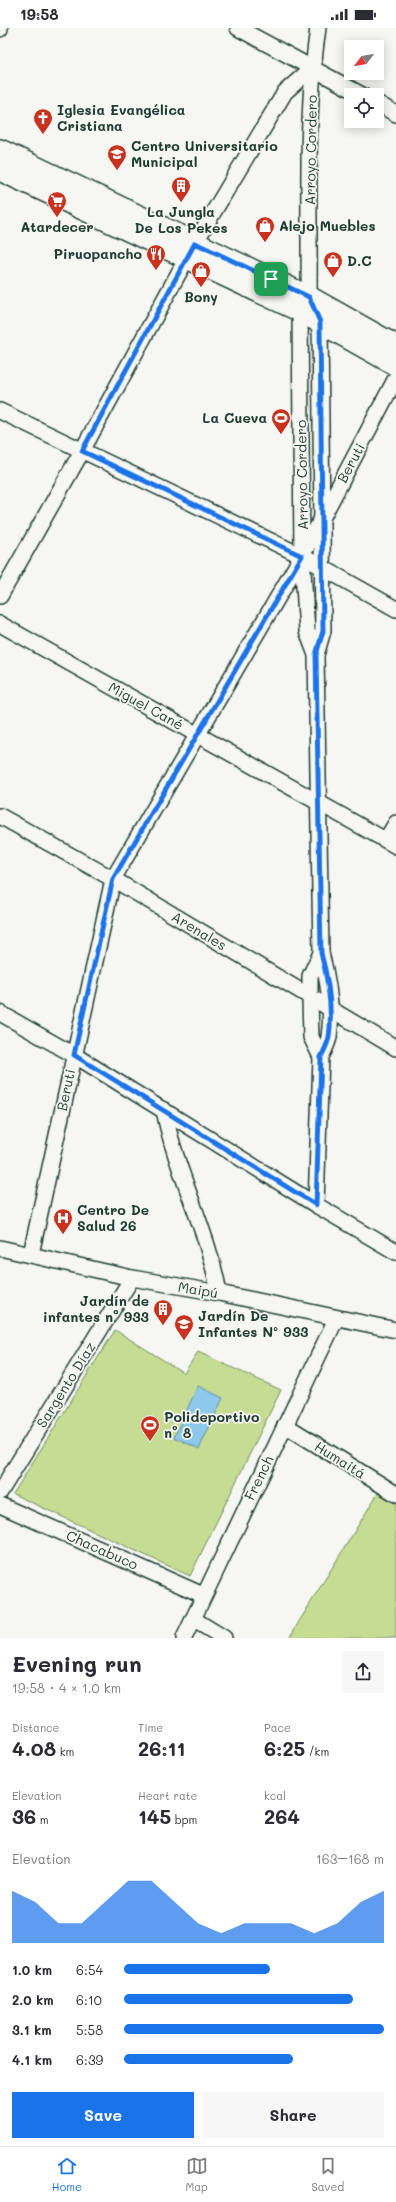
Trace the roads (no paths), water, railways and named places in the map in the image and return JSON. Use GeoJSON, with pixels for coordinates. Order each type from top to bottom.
{"type":"FeatureCollection","features":[{"type":"Feature","properties":{"kind":"main road"},"geometry":{"type":"LineString","coordinates":[[0,150],[191,251]]}},
{"type":"Feature","properties":{"kind":"main road"},"geometry":{"type":"LineString","coordinates":[[0,170],[191,251],[396,346]]}},
{"type":"Feature","properties":{"kind":"main road"},"geometry":{"type":"LineString","coordinates":[[305,304],[320,322],[396,365]]}},
{"type":"Feature","properties":{"kind":"street"},"geometry":{"type":"LineString","coordinates":[[238,28],[349,88]]}},
{"type":"Feature","properties":{"kind":"street","name":"Arroyo Cordero"},"geometry":{"type":"LineString","coordinates":[[316,655],[307,631],[302,556],[305,304],[312,68],[318,28]]}},
{"type":"Feature","properties":{"kind":"street"},"geometry":{"type":"LineString","coordinates":[[0,596],[82,451],[191,251],[285,92],[312,68]]}},
{"type":"Feature","properties":{"kind":"street"},"geometry":{"type":"LineString","coordinates":[[384,107],[396,114]]}},
{"type":"Feature","properties":{"kind":"street","name":"Arroyo Cordero"},"geometry":{"type":"LineString","coordinates":[[316,1205],[321,1057],[329,1037],[328,978],[321,953],[320,803],[316,655],[323,631],[320,322]]}},
{"type":"Feature","properties":{"kind":"street","name":"Beruti"},"geometry":{"type":"LineString","coordinates":[[31,1254],[113,879],[302,556],[396,378]]}},
{"type":"Feature","properties":{"kind":"street"},"geometry":{"type":"LineString","coordinates":[[0,411],[302,556],[396,609]]}},
{"type":"Feature","properties":{"kind":"street","name":"Miguel Cané"},"geometry":{"type":"LineString","coordinates":[[0,624],[391,843]]}},
{"type":"Feature","properties":{"kind":"street","name":"Arenales"},"geometry":{"type":"LineString","coordinates":[[0,816],[113,879],[329,1010],[396,1048]]}},
{"type":"Feature","properties":{"kind":"street"},"geometry":{"type":"LineString","coordinates":[[391,843],[396,823]]}},
{"type":"Feature","properties":{"kind":"street","name":"Arroyo Cordero"},"geometry":{"type":"LineString","coordinates":[[321,953],[310,976],[311,1037],[321,1057]]}},
{"type":"Feature","properties":{"kind":"street"},"geometry":{"type":"LineString","coordinates":[[0,1012],[74,1055],[316,1205],[394,1246]]}},
{"type":"Feature","properties":{"kind":"street"},"geometry":{"type":"LineString","coordinates":[[164,1110],[170,1141],[214,1267],[219,1293]]}},
{"type":"Feature","properties":{"kind":"street","name":"Maipú"},"geometry":{"type":"LineString","coordinates":[[0,1248],[132,1278],[219,1293],[336,1319],[396,1330]]}},
{"type":"Feature","properties":{"kind":"street","name":"Sargento Díaz"},"geometry":{"type":"LineString","coordinates":[[0,1492],[132,1278]]}},
{"type":"Feature","properties":{"kind":"street","name":"French"},"geometry":{"type":"LineString","coordinates":[[184,1638],[203,1595],[336,1319]]}},
{"type":"Feature","properties":{"kind":"street","name":"Humaitá"},"geometry":{"type":"LineString","coordinates":[[285,1425],[396,1494]]}},
{"type":"Feature","properties":{"kind":"street","name":"Chacabuco"},"geometry":{"type":"LineString","coordinates":[[0,1505],[203,1595]]}},
{"type":"Feature","properties":{"kind":"street"},"geometry":{"type":"LineString","coordinates":[[192,1619],[224,1638]]}},
{"type":"Feature","properties":{"kind":"water"},"geometry":{"type":"Polygon","coordinates":[[[198,1386],[223,1398],[199,1449],[174,1437],[198,1386]]]}},
{"type":"Feature","properties":{"kind":"place","name":"Iglesia Evangélica Cristiana"},"geometry":{"type":"Point","coordinates":[43,135]}},
{"type":"Feature","properties":{"kind":"place","name":"Centro Universitario Municipal"},"geometry":{"type":"Point","coordinates":[117,171]}},
{"type":"Feature","properties":{"kind":"place","name":"La Jungla De Los Pekes"},"geometry":{"type":"Point","coordinates":[181,203]}},
{"type":"Feature","properties":{"kind":"place","name":"Atardecer"},"geometry":{"type":"Point","coordinates":[57,218]}},
{"type":"Feature","properties":{"kind":"place","name":"Alejo Muebles"},"geometry":{"type":"Point","coordinates":[265,243]}},
{"type":"Feature","properties":{"kind":"place","name":"Piruopancho"},"geometry":{"type":"Point","coordinates":[156,271]}},
{"type":"Feature","properties":{"kind":"place","name":"D.C"},"geometry":{"type":"Point","coordinates":[333,278]}},
{"type":"Feature","properties":{"kind":"place","name":"Bony"},"geometry":{"type":"Point","coordinates":[201,288]}},
{"type":"Feature","properties":{"kind":"place","name":"La Cueva"},"geometry":{"type":"Point","coordinates":[281,435]}},
{"type":"Feature","properties":{"kind":"place","name":"Centro De Salud 26"},"geometry":{"type":"Point","coordinates":[63,1235]}},
{"type":"Feature","properties":{"kind":"place","name":"Jardín de infantes n° 933"},"geometry":{"type":"Point","coordinates":[163,1326]}},
{"type":"Feature","properties":{"kind":"place","name":"Jardín De Infantes Nº 933"},"geometry":{"type":"Point","coordinates":[184,1341]}},
{"type":"Feature","properties":{"kind":"place","name":"Polideportivo n° 8"},"geometry":{"type":"Point","coordinates":[150,1442]}}]}
